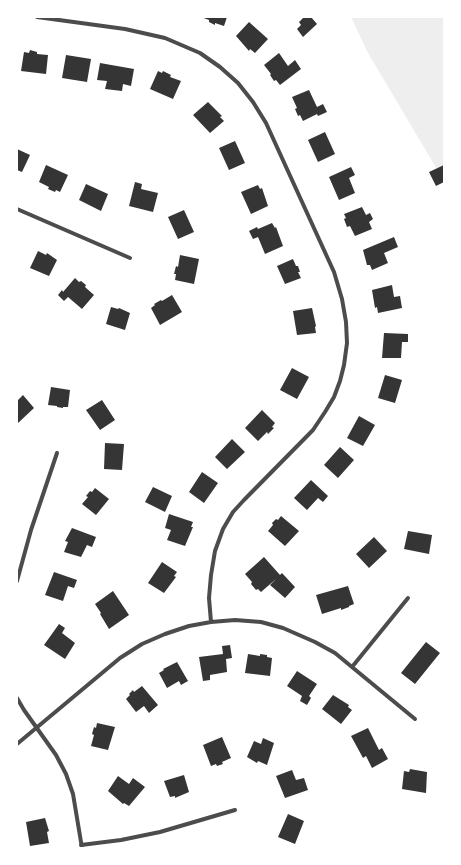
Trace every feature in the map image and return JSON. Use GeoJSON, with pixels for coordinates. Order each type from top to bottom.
{"type":"FeatureCollection","features":[{"type":"Feature","properties":{"kind":"street"},"geometry":{"type":"LineString","coordinates":[[37,17],[125,29],[165,38],[200,53],[220,67],[238,83],[253,102],[266,123],[334,272],[342,299],[346,322],[347,343],[340,382],[334,397],[312,430],[233,512],[223,529],[215,551],[211,575],[211,622]]}},
{"type":"Feature","properties":{"kind":"street"},"geometry":{"type":"LineString","coordinates":[[17,209],[130,258]]}},
{"type":"Feature","properties":{"kind":"street"},"geometry":{"type":"LineString","coordinates":[[17,581],[31,530],[57,453]]}},
{"type":"Feature","properties":{"kind":"street"},"geometry":{"type":"LineString","coordinates":[[352,667],[408,598]]}},
{"type":"Feature","properties":{"kind":"street"},"geometry":{"type":"LineString","coordinates":[[17,744],[120,658],[142,644],[189,626],[235,620],[261,622],[283,628],[315,642],[335,653],[415,719]]}},
{"type":"Feature","properties":{"kind":"street"},"geometry":{"type":"LineString","coordinates":[[17,698],[56,755],[66,774],[73,794],[81,846],[160,832],[235,810]]}},
{"type":"Feature","properties":{"kind":"shaded area"},"geometry":{"type":"Polygon","coordinates":[[[351,17],[444,17],[444,181],[368,53],[351,17]]]}},
{"type":"Feature","properties":{"kind":"building"},"geometry":{"type":"Polygon","coordinates":[[[201,17],[227,17],[224,26],[215,23],[215,25],[209,22],[209,20],[201,17]]]}},
{"type":"Feature","properties":{"kind":"building"},"geometry":{"type":"Polygon","coordinates":[[[304,17],[311,17],[317,24],[303,37],[297,29],[301,25],[299,22],[304,17]]]}},
{"type":"Feature","properties":{"kind":"building"},"geometry":{"type":"Polygon","coordinates":[[[249,22],[268,39],[255,53],[250,49],[249,51],[236,36],[249,22]]]}},
{"type":"Feature","properties":{"kind":"building"},"geometry":{"type":"Polygon","coordinates":[[[30,50],[37,52],[37,54],[48,55],[46,74],[21,71],[24,52],[29,53],[30,50]]]}},
{"type":"Feature","properties":{"kind":"building"},"geometry":{"type":"Polygon","coordinates":[[[279,53],[288,66],[295,60],[301,69],[280,85],[276,80],[274,81],[264,65],[279,53]]]}},
{"type":"Feature","properties":{"kind":"building"},"geometry":{"type":"Polygon","coordinates":[[[66,55],[91,59],[87,82],[62,78],[66,55]]]}},
{"type":"Feature","properties":{"kind":"building"},"geometry":{"type":"Polygon","coordinates":[[[100,63],[134,69],[131,86],[123,84],[122,91],[105,89],[107,81],[97,80],[100,63]]]}},
{"type":"Feature","properties":{"kind":"building"},"geometry":{"type":"Polygon","coordinates":[[[158,71],[162,73],[163,71],[171,75],[170,77],[181,81],[173,99],[150,89],[158,71]]]}},
{"type":"Feature","properties":{"kind":"building"},"geometry":{"type":"Polygon","coordinates":[[[309,90],[317,107],[323,104],[327,112],[318,116],[317,114],[303,121],[300,115],[298,116],[295,109],[297,108],[292,97],[309,90]]]}},
{"type":"Feature","properties":{"kind":"building"},"geometry":{"type":"Polygon","coordinates":[[[208,102],[222,116],[220,117],[224,121],[210,133],[193,115],[208,102]]]}},
{"type":"Feature","properties":{"kind":"building"},"geometry":{"type":"Polygon","coordinates":[[[325,132],[335,154],[318,162],[308,140],[325,132]]]}},
{"type":"Feature","properties":{"kind":"building"},"geometry":{"type":"Polygon","coordinates":[[[235,141],[245,163],[229,170],[219,148],[235,141]]]}},
{"type":"Feature","properties":{"kind":"building"},"geometry":{"type":"Polygon","coordinates":[[[17,149],[30,155],[22,172],[17,170],[17,149]]]}},
{"type":"Feature","properties":{"kind":"building"},"geometry":{"type":"Polygon","coordinates":[[[46,165],[68,175],[60,192],[56,190],[55,192],[48,189],[49,187],[39,182],[46,165]]]}},
{"type":"Feature","properties":{"kind":"building"},"geometry":{"type":"Polygon","coordinates":[[[444,165],[444,182],[436,186],[429,172],[444,165]]]}},
{"type":"Feature","properties":{"kind":"building"},"geometry":{"type":"Polygon","coordinates":[[[351,167],[355,175],[349,178],[355,193],[339,200],[329,177],[351,167]]]}},
{"type":"Feature","properties":{"kind":"building"},"geometry":{"type":"Polygon","coordinates":[[[135,182],[142,184],[141,189],[158,193],[153,212],[129,206],[135,182]]]}},
{"type":"Feature","properties":{"kind":"building"},"geometry":{"type":"Polygon","coordinates":[[[86,184],[108,194],[101,211],[79,200],[86,184]]]}},
{"type":"Feature","properties":{"kind":"building"},"geometry":{"type":"Polygon","coordinates":[[[258,185],[260,189],[262,188],[268,206],[251,214],[241,192],[258,185]]]}},
{"type":"Feature","properties":{"kind":"building"},"geometry":{"type":"Polygon","coordinates":[[[362,207],[366,215],[370,213],[373,219],[369,222],[372,229],[355,236],[350,226],[347,227],[344,214],[362,207]]]}},
{"type":"Feature","properties":{"kind":"building"},"geometry":{"type":"Polygon","coordinates":[[[184,210],[194,232],[178,239],[168,217],[184,210]]]}},
{"type":"Feature","properties":{"kind":"building"},"geometry":{"type":"Polygon","coordinates":[[[272,223],[275,228],[276,227],[283,246],[265,254],[258,237],[253,239],[249,231],[272,223]]]}},
{"type":"Feature","properties":{"kind":"building"},"geometry":{"type":"Polygon","coordinates":[[[394,237],[398,247],[384,253],[388,263],[372,270],[370,265],[367,265],[363,250],[394,237]]]}},
{"type":"Feature","properties":{"kind":"building"},"geometry":{"type":"Polygon","coordinates":[[[38,251],[46,255],[47,253],[57,260],[49,276],[30,268],[38,251]]]}},
{"type":"Feature","properties":{"kind":"building"},"geometry":{"type":"Polygon","coordinates":[[[180,255],[199,259],[194,284],[175,280],[176,274],[174,274],[176,266],[178,267],[180,255]]]}},
{"type":"Feature","properties":{"kind":"building"},"geometry":{"type":"Polygon","coordinates":[[[293,259],[296,266],[298,266],[300,272],[298,272],[301,278],[285,284],[277,266],[293,259]]]}},
{"type":"Feature","properties":{"kind":"building"},"geometry":{"type":"Polygon","coordinates":[[[75,278],[79,282],[81,281],[86,285],[85,287],[94,295],[82,309],[68,297],[64,301],[58,295],[62,290],[63,292],[75,278]]]}},
{"type":"Feature","properties":{"kind":"building"},"geometry":{"type":"Polygon","coordinates":[[[392,285],[394,297],[400,296],[402,308],[378,313],[377,307],[375,308],[372,290],[392,285]]]}},
{"type":"Feature","properties":{"kind":"building"},"geometry":{"type":"Polygon","coordinates":[[[172,295],[182,312],[160,325],[151,308],[155,305],[154,304],[172,295]]]}},
{"type":"Feature","properties":{"kind":"building"},"geometry":{"type":"Polygon","coordinates":[[[111,307],[119,308],[130,313],[125,330],[106,324],[111,307]]]}},
{"type":"Feature","properties":{"kind":"building"},"geometry":{"type":"Polygon","coordinates":[[[312,308],[316,333],[297,335],[293,311],[312,308]]]}},
{"type":"Feature","properties":{"kind":"building"},"geometry":{"type":"Polygon","coordinates":[[[384,333],[408,334],[408,342],[402,342],[401,358],[382,358],[384,333]]]}},
{"type":"Feature","properties":{"kind":"building"},"geometry":{"type":"Polygon","coordinates":[[[292,368],[309,377],[297,399],[280,390],[292,368]]]}},
{"type":"Feature","properties":{"kind":"building"},"geometry":{"type":"Polygon","coordinates":[[[385,375],[402,380],[395,403],[378,398],[385,375]]]}},
{"type":"Feature","properties":{"kind":"building"},"geometry":{"type":"Polygon","coordinates":[[[51,387],[70,390],[68,407],[63,408],[48,405],[51,387]]]}},
{"type":"Feature","properties":{"kind":"building"},"geometry":{"type":"Polygon","coordinates":[[[23,395],[34,408],[17,424],[17,401],[23,395]]]}},
{"type":"Feature","properties":{"kind":"building"},"geometry":{"type":"Polygon","coordinates":[[[102,400],[115,420],[100,430],[86,410],[102,400]]]}},
{"type":"Feature","properties":{"kind":"building"},"geometry":{"type":"Polygon","coordinates":[[[262,410],[275,423],[272,427],[274,428],[268,434],[267,432],[258,441],[245,428],[262,410]]]}},
{"type":"Feature","properties":{"kind":"building"},"geometry":{"type":"Polygon","coordinates":[[[359,416],[375,425],[363,446],[347,438],[359,416]]]}},
{"type":"Feature","properties":{"kind":"building"},"geometry":{"type":"Polygon","coordinates":[[[232,439],[245,452],[227,469],[215,457],[232,439]]]}},
{"type":"Feature","properties":{"kind":"building"},"geometry":{"type":"Polygon","coordinates":[[[105,443],[124,444],[122,470],[104,469],[105,443]]]}},
{"type":"Feature","properties":{"kind":"building"},"geometry":{"type":"Polygon","coordinates":[[[340,447],[354,460],[338,478],[324,465],[340,447]]]}},
{"type":"Feature","properties":{"kind":"building"},"geometry":{"type":"Polygon","coordinates":[[[202,472],[218,483],[204,503],[189,492],[202,472]]]}},
{"type":"Feature","properties":{"kind":"building"},"geometry":{"type":"Polygon","coordinates":[[[311,480],[328,496],[323,502],[318,498],[307,510],[294,498],[311,480]]]}},
{"type":"Feature","properties":{"kind":"building"},"geometry":{"type":"Polygon","coordinates":[[[153,487],[172,496],[165,512],[145,502],[153,487]]]}},
{"type":"Feature","properties":{"kind":"building"},"geometry":{"type":"Polygon","coordinates":[[[95,488],[109,499],[96,515],[82,504],[88,497],[86,496],[90,491],[92,492],[95,488]]]}},
{"type":"Feature","properties":{"kind":"building"},"geometry":{"type":"Polygon","coordinates":[[[169,514],[193,522],[191,527],[193,527],[185,546],[167,540],[171,530],[165,528],[169,514]]]}},
{"type":"Feature","properties":{"kind":"building"},"geometry":{"type":"Polygon","coordinates":[[[281,516],[299,531],[285,546],[268,531],[273,525],[272,523],[276,519],[278,520],[281,516]]]}},
{"type":"Feature","properties":{"kind":"building"},"geometry":{"type":"Polygon","coordinates":[[[72,528],[96,537],[92,547],[87,545],[81,557],[64,552],[68,542],[65,541],[72,528]]]}},
{"type":"Feature","properties":{"kind":"building"},"geometry":{"type":"Polygon","coordinates":[[[408,531],[432,535],[429,554],[404,549],[408,531]]]}},
{"type":"Feature","properties":{"kind":"building"},"geometry":{"type":"Polygon","coordinates":[[[374,537],[387,551],[369,568],[356,554],[374,537]]]}},
{"type":"Feature","properties":{"kind":"building"},"geometry":{"type":"Polygon","coordinates":[[[264,557],[280,575],[282,573],[295,587],[285,598],[270,585],[276,579],[261,592],[258,589],[256,590],[251,584],[252,582],[245,574],[264,557]]]}},
{"type":"Feature","properties":{"kind":"building"},"geometry":{"type":"Polygon","coordinates":[[[162,562],[177,572],[174,576],[176,577],[164,593],[148,583],[162,562]]]}},
{"type":"Feature","properties":{"kind":"building"},"geometry":{"type":"Polygon","coordinates":[[[54,572],[77,580],[74,588],[68,586],[63,601],[45,595],[54,572]]]}},
{"type":"Feature","properties":{"kind":"building"},"geometry":{"type":"Polygon","coordinates":[[[348,586],[354,604],[341,610],[341,608],[322,614],[316,595],[348,586]]]}},
{"type":"Feature","properties":{"kind":"building"},"geometry":{"type":"Polygon","coordinates":[[[113,591],[129,615],[109,629],[95,604],[113,591]]]}},
{"type":"Feature","properties":{"kind":"building"},"geometry":{"type":"Polygon","coordinates":[[[59,624],[65,628],[62,633],[75,643],[65,659],[44,645],[59,624]]]}},
{"type":"Feature","properties":{"kind":"building"},"geometry":{"type":"Polygon","coordinates":[[[426,642],[440,653],[415,684],[401,673],[426,642]]]}},
{"type":"Feature","properties":{"kind":"building"},"geometry":{"type":"Polygon","coordinates":[[[230,645],[232,658],[226,659],[227,672],[210,675],[210,680],[203,681],[199,657],[223,654],[222,646],[230,645]]]}},
{"type":"Feature","properties":{"kind":"building"},"geometry":{"type":"Polygon","coordinates":[[[248,654],[260,656],[260,654],[267,655],[267,657],[272,658],[270,676],[245,673],[248,654]]]}},
{"type":"Feature","properties":{"kind":"building"},"geometry":{"type":"Polygon","coordinates":[[[177,662],[188,681],[181,685],[179,681],[167,688],[159,673],[164,670],[163,669],[177,662]]]}},
{"type":"Feature","properties":{"kind":"building"},"geometry":{"type":"Polygon","coordinates":[[[297,671],[317,684],[309,696],[311,698],[307,705],[300,701],[302,696],[287,686],[297,671]]]}},
{"type":"Feature","properties":{"kind":"building"},"geometry":{"type":"Polygon","coordinates":[[[142,686],[158,705],[149,713],[144,706],[136,712],[126,699],[133,690],[134,692],[142,686]]]}},
{"type":"Feature","properties":{"kind":"building"},"geometry":{"type":"Polygon","coordinates":[[[333,695],[349,705],[348,707],[352,710],[341,724],[322,709],[333,695]]]}},
{"type":"Feature","properties":{"kind":"building"},"geometry":{"type":"Polygon","coordinates":[[[97,723],[115,727],[108,750],[91,746],[94,735],[92,734],[97,723]]]}},
{"type":"Feature","properties":{"kind":"building"},"geometry":{"type":"Polygon","coordinates":[[[368,728],[379,750],[382,748],[388,759],[372,768],[366,756],[363,758],[351,736],[368,728]]]}},
{"type":"Feature","properties":{"kind":"building"},"geometry":{"type":"Polygon","coordinates":[[[222,737],[231,758],[222,762],[223,764],[211,766],[203,745],[222,737]]]}},
{"type":"Feature","properties":{"kind":"building"},"geometry":{"type":"Polygon","coordinates":[[[263,738],[274,743],[267,765],[258,761],[257,763],[247,757],[254,741],[261,744],[263,738]]]}},
{"type":"Feature","properties":{"kind":"building"},"geometry":{"type":"Polygon","coordinates":[[[410,769],[427,772],[426,793],[402,789],[404,771],[409,772],[410,769]]]}},
{"type":"Feature","properties":{"kind":"building"},"geometry":{"type":"Polygon","coordinates":[[[292,770],[296,780],[304,778],[308,790],[285,798],[276,776],[292,770]]]}},
{"type":"Feature","properties":{"kind":"building"},"geometry":{"type":"Polygon","coordinates":[[[184,775],[189,792],[175,798],[175,796],[170,797],[164,781],[184,775]]]}},
{"type":"Feature","properties":{"kind":"building"},"geometry":{"type":"Polygon","coordinates":[[[118,776],[129,784],[133,778],[145,787],[129,806],[124,803],[123,804],[108,791],[118,776]]]}},
{"type":"Feature","properties":{"kind":"building"},"geometry":{"type":"Polygon","coordinates":[[[288,814],[304,821],[295,844],[278,837],[288,814]]]}},
{"type":"Feature","properties":{"kind":"building"},"geometry":{"type":"Polygon","coordinates":[[[45,818],[49,831],[47,832],[49,843],[30,846],[26,822],[45,818]]]}}]}
